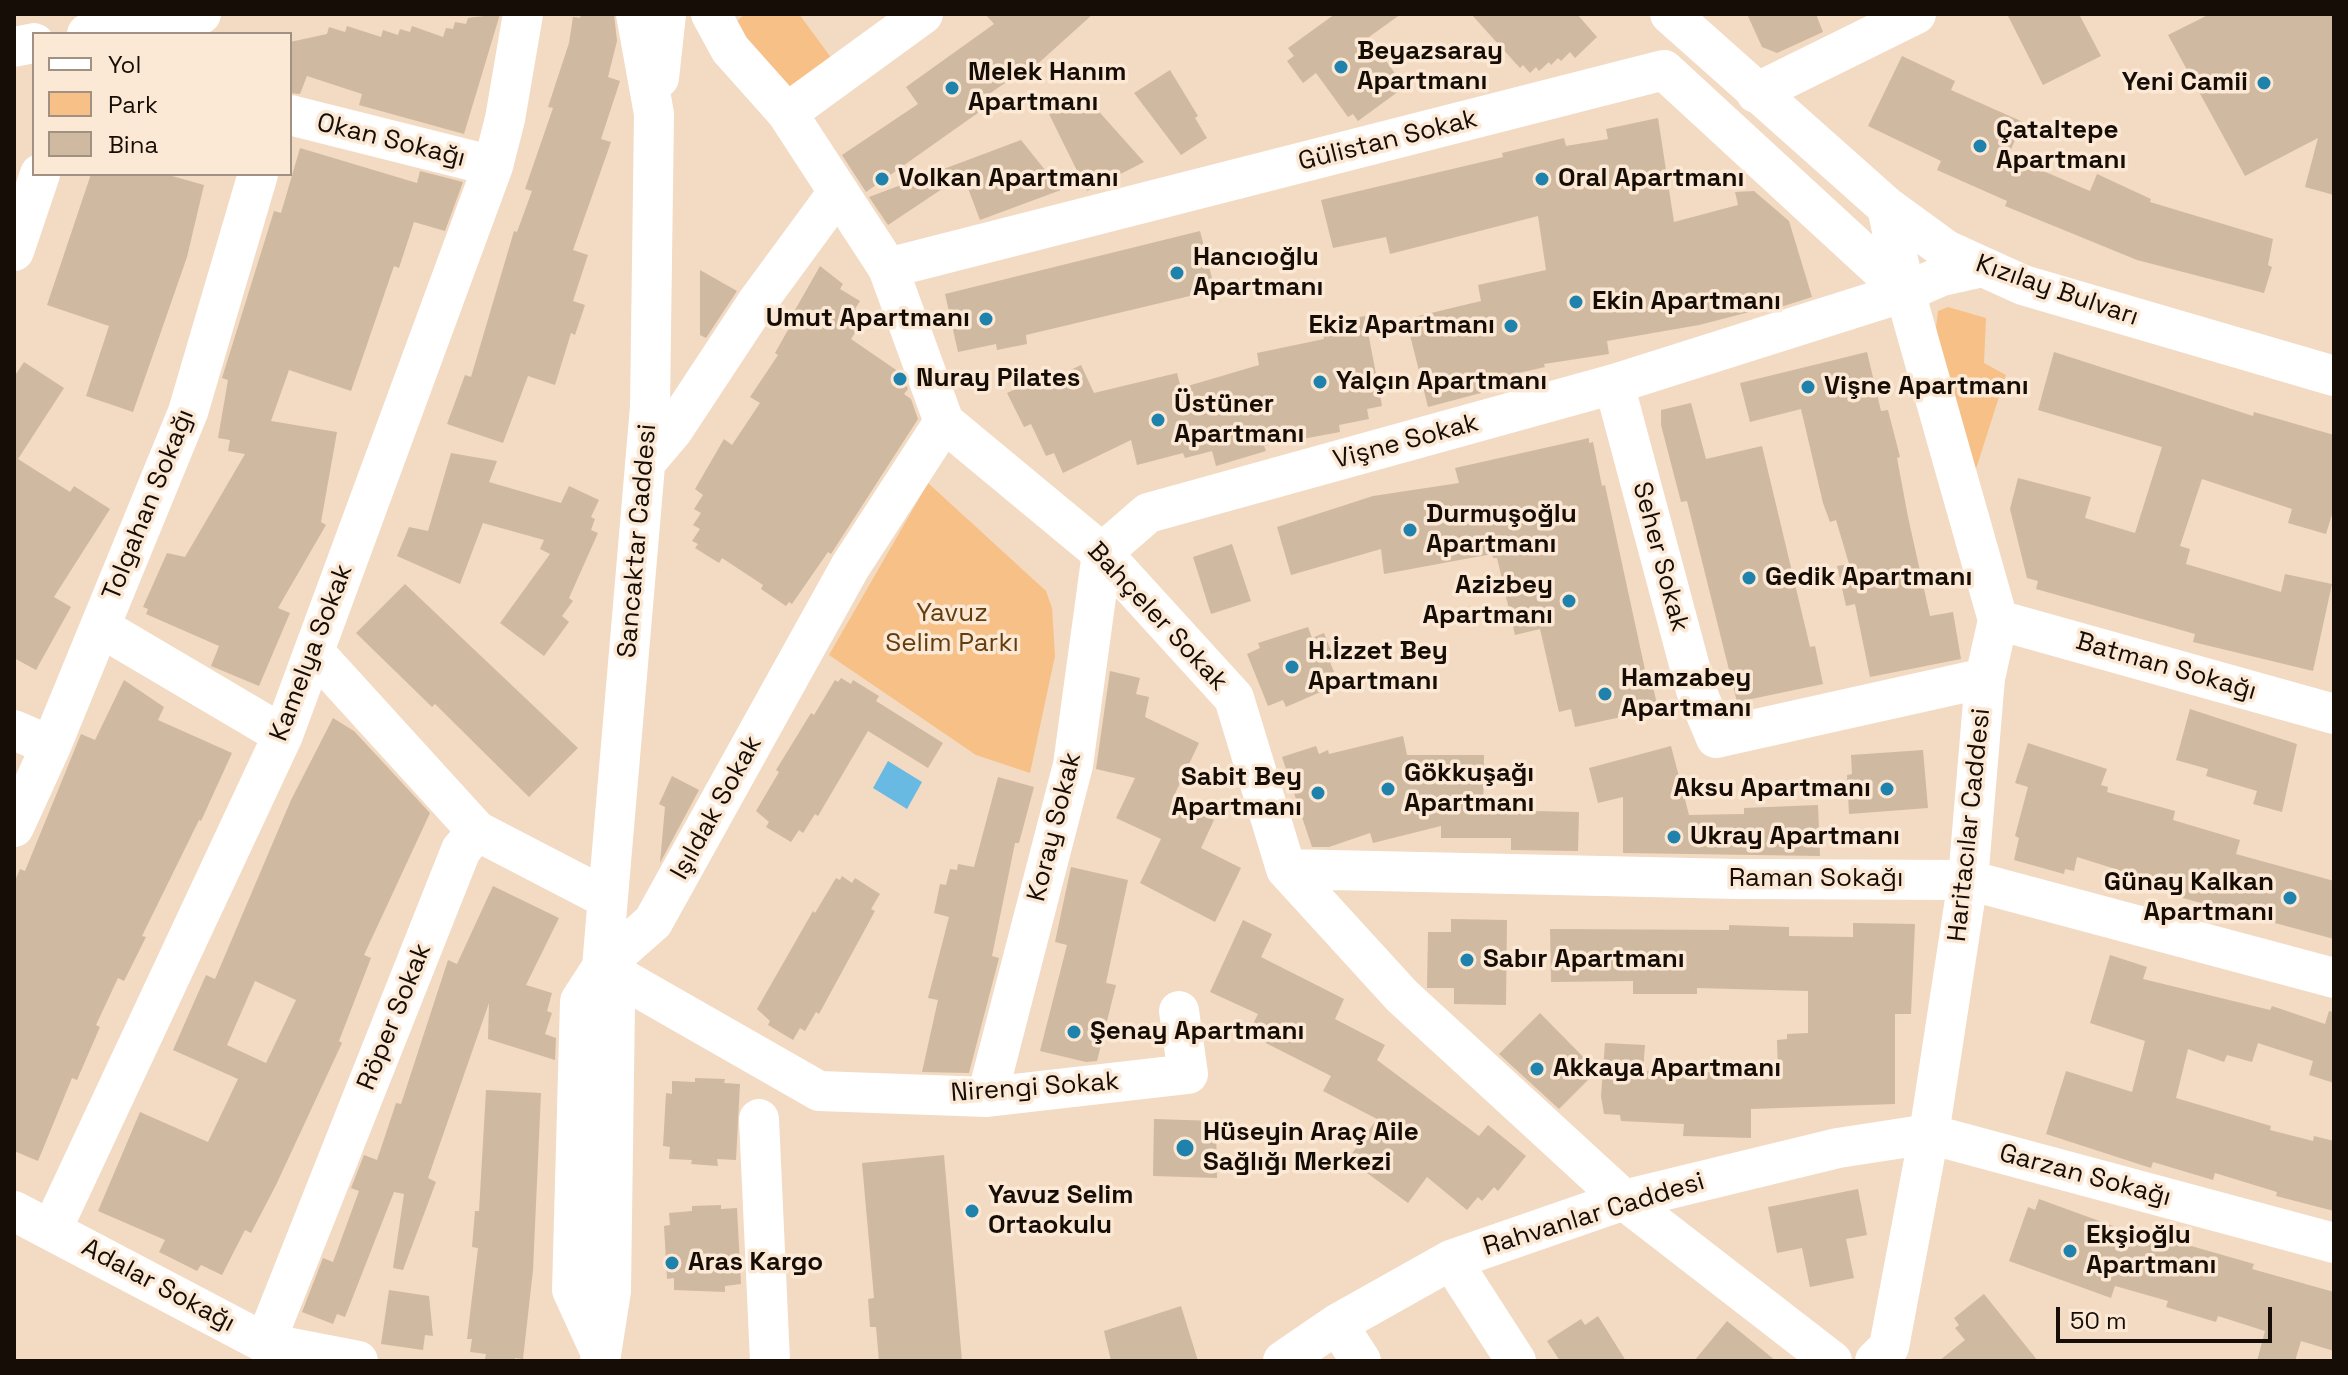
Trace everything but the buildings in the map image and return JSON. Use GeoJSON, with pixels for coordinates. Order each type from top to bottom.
{"type":"FeatureCollection","features":[{"type":"Feature","properties":{"kind":"street"},"geometry":{"type":"LineString","coordinates":[[99,32],[201,14]]}},
{"type":"Feature","properties":{"kind":"street"},"geometry":{"type":"LineString","coordinates":[[203,32],[212,14]]}},
{"type":"Feature","properties":{"kind":"street","name":"Kamelya Sokak"},"geometry":{"type":"LineString","coordinates":[[52,1229],[283,735],[493,166],[505,119],[523,14]]}},
{"type":"Feature","properties":{"kind":"street"},"geometry":{"type":"LineString","coordinates":[[636,14],[654,114]]}},
{"type":"Feature","properties":{"kind":"street"},"geometry":{"type":"LineString","coordinates":[[654,114],[666,37],[666,14]]}},
{"type":"Feature","properties":{"kind":"street"},"geometry":{"type":"LineString","coordinates":[[711,14],[730,49],[787,113],[888,268],[944,422]]}},
{"type":"Feature","properties":{"kind":"street"},"geometry":{"type":"LineString","coordinates":[[787,113],[923,14]]}},
{"type":"Feature","properties":{"kind":"street","name":"Kızılay Bulvarı"},"geometry":{"type":"LineString","coordinates":[[1670,14],[1887,207],[1924,236],[1978,268],[2038,290],[2334,376]]}},
{"type":"Feature","properties":{"kind":"street"},"geometry":{"type":"LineString","coordinates":[[1756,93],[1916,14]]}},
{"type":"Feature","properties":{"kind":"street","name":"Gülistan Sokak"},"geometry":{"type":"LineString","coordinates":[[888,268],[1664,70],[1905,292]]}},
{"type":"Feature","properties":{"kind":"street","name":"Sancaktar Caddesi"},"geometry":{"type":"LineString","coordinates":[[602,967],[650,407],[654,114]]}},
{"type":"Feature","properties":{"kind":"street","name":"Okan Sokağı"},"geometry":{"type":"LineString","coordinates":[[292,116],[493,166]]}},
{"type":"Feature","properties":{"kind":"street"},"geometry":{"type":"LineString","coordinates":[[14,251],[39,176]]}},
{"type":"Feature","properties":{"kind":"street","name":"Tolgahan Sokağı"},"geometry":{"type":"LineString","coordinates":[[14,827],[51,746],[188,412],[257,176]]}},
{"type":"Feature","properties":{"kind":"street"},"geometry":{"type":"LineString","coordinates":[[645,463],[673,430],[758,301],[838,192]]}},
{"type":"Feature","properties":{"kind":"street","name":"Haritacılar Caddesi"},"geometry":{"type":"LineString","coordinates":[[1875,1361],[1889,1347],[1929,1134],[1968,880],[1985,678],[1998,620],[1905,292],[1887,207]]}},
{"type":"Feature","properties":{"kind":"street"},"geometry":{"type":"LineString","coordinates":[[1905,292],[1924,236]]}},
{"type":"Feature","properties":{"kind":"street","name":"Vişne Sokak"},"geometry":{"type":"LineString","coordinates":[[1102,553],[1148,513],[1614,384],[1905,292],[1942,276],[1978,268]]}},
{"type":"Feature","properties":{"kind":"street","name":"Seher Sokak"},"geometry":{"type":"LineString","coordinates":[[1614,384],[1696,690],[1716,738],[1985,678]]}},
{"type":"Feature","properties":{"kind":"street","name":"Bahçeler Sokak"},"geometry":{"type":"LineString","coordinates":[[944,422],[1102,553],[1234,698],[1286,869],[1402,996],[1624,1200],[1832,1361]]}},
{"type":"Feature","properties":{"kind":"street","name":"Işıldak Sokak"},"geometry":{"type":"LineString","coordinates":[[602,967],[653,922],[850,567],[944,422]]}},
{"type":"Feature","properties":{"kind":"street","name":"Koray Sokak"},"geometry":{"type":"LineString","coordinates":[[987,1097],[1073,765],[1102,553]]}},
{"type":"Feature","properties":{"kind":"street","name":"Batman Sokağı"},"geometry":{"type":"LineString","coordinates":[[1998,620],[2334,714]]}},
{"type":"Feature","properties":{"kind":"street"},"geometry":{"type":"LineString","coordinates":[[100,627],[283,735]]}},
{"type":"Feature","properties":{"kind":"street"},"geometry":{"type":"LineString","coordinates":[[314,652],[477,831],[606,898]]}},
{"type":"Feature","properties":{"kind":"street"},"geometry":{"type":"LineString","coordinates":[[14,730],[51,746]]}},
{"type":"Feature","properties":{"kind":"street","name":"Röper Sokak"},"geometry":{"type":"LineString","coordinates":[[265,1343],[461,850],[477,831]]}},
{"type":"Feature","properties":{"kind":"street","name":"Raman Sokağı"},"geometry":{"type":"LineString","coordinates":[[1286,869],[1737,879],[1968,880],[2334,978]]}},
{"type":"Feature","properties":{"kind":"street"},"geometry":{"type":"LineString","coordinates":[[602,967],[615,1003],[609,1357]]}},
{"type":"Feature","properties":{"kind":"street","name":"Nirengi Sokak"},"geometry":{"type":"LineString","coordinates":[[602,967],[819,1091],[987,1097],[1188,1074],[1179,1011]]}},
{"type":"Feature","properties":{"kind":"street"},"geometry":{"type":"LineString","coordinates":[[759,1119],[770,1361]]}},
{"type":"Feature","properties":{"kind":"street","name":"Rahvanlar Caddesi"},"geometry":{"type":"LineString","coordinates":[[1283,1361],[1337,1324],[1451,1260],[1624,1200],[1838,1148],[1929,1134]]}},
{"type":"Feature","properties":{"kind":"street","name":"Garzan Sokağı"},"geometry":{"type":"LineString","coordinates":[[1929,1134],[2334,1243]]}},
{"type":"Feature","properties":{"kind":"street"},"geometry":{"type":"LineString","coordinates":[[14,1211],[52,1229]]}},
{"type":"Feature","properties":{"kind":"street","name":"Adalar Sokağı"},"geometry":{"type":"LineString","coordinates":[[52,1229],[265,1343],[358,1361]]}},
{"type":"Feature","properties":{"kind":"street"},"geometry":{"type":"LineString","coordinates":[[1451,1260],[1516,1361]]}},
{"type":"Feature","properties":{"kind":"street"},"geometry":{"type":"LineString","coordinates":[[1337,1324],[1361,1361]]}},
{"type":"Feature","properties":{"kind":"green space"},"geometry":{"type":"Polygon","coordinates":[[[745,14],[799,14],[838,67],[789,105],[729,28],[745,14]]]}},
{"type":"Feature","properties":{"kind":"green space"},"geometry":{"type":"Polygon","coordinates":[[[1948,307],[1986,318],[1984,363],[2006,375],[1975,472],[1944,367],[1936,328],[1938,311],[1948,307]]]}},
{"type":"Feature","properties":{"kind":"green space","name":"Yavuz Selim Parkı"},"geometry":{"type":"Polygon","coordinates":[[[928,483],[1046,591],[1052,608],[1055,656],[1030,773],[976,755],[829,655],[928,483]]]}},
{"type":"Feature","properties":{"kind":"water"},"geometry":{"type":"Polygon","coordinates":[[[888,761],[922,782],[907,809],[873,788],[888,761]]]}},
{"type":"Feature","properties":{"kind":"place","name":"Beyazsaray Apartmanı"},"geometry":{"type":"Point","coordinates":[1341,67]}},
{"type":"Feature","properties":{"kind":"place","name":"Yeni Camii"},"geometry":{"type":"Point","coordinates":[2264,83]}},
{"type":"Feature","properties":{"kind":"place","name":"Melek Hanım Apartmanı"},"geometry":{"type":"Point","coordinates":[952,88]}},
{"type":"Feature","properties":{"kind":"place","name":"Çataltepe Apartmanı"},"geometry":{"type":"Point","coordinates":[1980,146]}},
{"type":"Feature","properties":{"kind":"place","name":"Volkan Apartmanı"},"geometry":{"type":"Point","coordinates":[882,179]}},
{"type":"Feature","properties":{"kind":"place","name":"Oral Apartmanı"},"geometry":{"type":"Point","coordinates":[1542,179]}},
{"type":"Feature","properties":{"kind":"place","name":"Hancıoğlu Apartmanı"},"geometry":{"type":"Point","coordinates":[1177,273]}},
{"type":"Feature","properties":{"kind":"place","name":"Ekin Apartmanı"},"geometry":{"type":"Point","coordinates":[1576,302]}},
{"type":"Feature","properties":{"kind":"place","name":"Umut Apartmanı"},"geometry":{"type":"Point","coordinates":[986,319]}},
{"type":"Feature","properties":{"kind":"place","name":"Ekiz Apartmanı"},"geometry":{"type":"Point","coordinates":[1511,326]}},
{"type":"Feature","properties":{"kind":"place","name":"Nuray Pilates"},"geometry":{"type":"Point","coordinates":[900,379]}},
{"type":"Feature","properties":{"kind":"place","name":"Yalçın Apartmanı"},"geometry":{"type":"Point","coordinates":[1320,382]}},
{"type":"Feature","properties":{"kind":"place","name":"Vişne Apartmanı"},"geometry":{"type":"Point","coordinates":[1808,387]}},
{"type":"Feature","properties":{"kind":"place","name":"Üstüner Apartmanı"},"geometry":{"type":"Point","coordinates":[1158,420]}},
{"type":"Feature","properties":{"kind":"place","name":"Durmuşoğlu Apartmanı"},"geometry":{"type":"Point","coordinates":[1410,530]}},
{"type":"Feature","properties":{"kind":"place","name":"Gedik Apartmanı"},"geometry":{"type":"Point","coordinates":[1749,578]}},
{"type":"Feature","properties":{"kind":"place","name":"Azizbey Apartmanı"},"geometry":{"type":"Point","coordinates":[1569,601]}},
{"type":"Feature","properties":{"kind":"place","name":"H.İzzet Bey Apartmanı"},"geometry":{"type":"Point","coordinates":[1292,667]}},
{"type":"Feature","properties":{"kind":"place","name":"Hamzabey Apartmanı"},"geometry":{"type":"Point","coordinates":[1605,694]}},
{"type":"Feature","properties":{"kind":"place","name":"Gökkuşağı Apartmanı"},"geometry":{"type":"Point","coordinates":[1388,789]}},
{"type":"Feature","properties":{"kind":"place","name":"Aksu Apartmanı"},"geometry":{"type":"Point","coordinates":[1887,789]}},
{"type":"Feature","properties":{"kind":"place","name":"Sabit Bey Apartmanı"},"geometry":{"type":"Point","coordinates":[1318,793]}},
{"type":"Feature","properties":{"kind":"place","name":"Ukray Apartmanı"},"geometry":{"type":"Point","coordinates":[1674,837]}},
{"type":"Feature","properties":{"kind":"place","name":"Günay Kalkan Apartmanı"},"geometry":{"type":"Point","coordinates":[2290,898]}},
{"type":"Feature","properties":{"kind":"place","name":"Sabır Apartmanı"},"geometry":{"type":"Point","coordinates":[1467,960]}},
{"type":"Feature","properties":{"kind":"place","name":"Şenay Apartmanı"},"geometry":{"type":"Point","coordinates":[1074,1032]}},
{"type":"Feature","properties":{"kind":"place","name":"Akkaya Apartmanı"},"geometry":{"type":"Point","coordinates":[1537,1069]}},
{"type":"Feature","properties":{"kind":"place","name":"Hüseyin Araç Aile Sağlığı Merkezi"},"geometry":{"type":"Point","coordinates":[1185,1148]}},
{"type":"Feature","properties":{"kind":"place","name":"Yavuz Selim Ortaokulu"},"geometry":{"type":"Point","coordinates":[972,1211]}},
{"type":"Feature","properties":{"kind":"place","name":"Ekşioğlu Apartmanı"},"geometry":{"type":"Point","coordinates":[2070,1251]}},
{"type":"Feature","properties":{"kind":"place","name":"Aras Kargo"},"geometry":{"type":"Point","coordinates":[672,1263]}}]}
